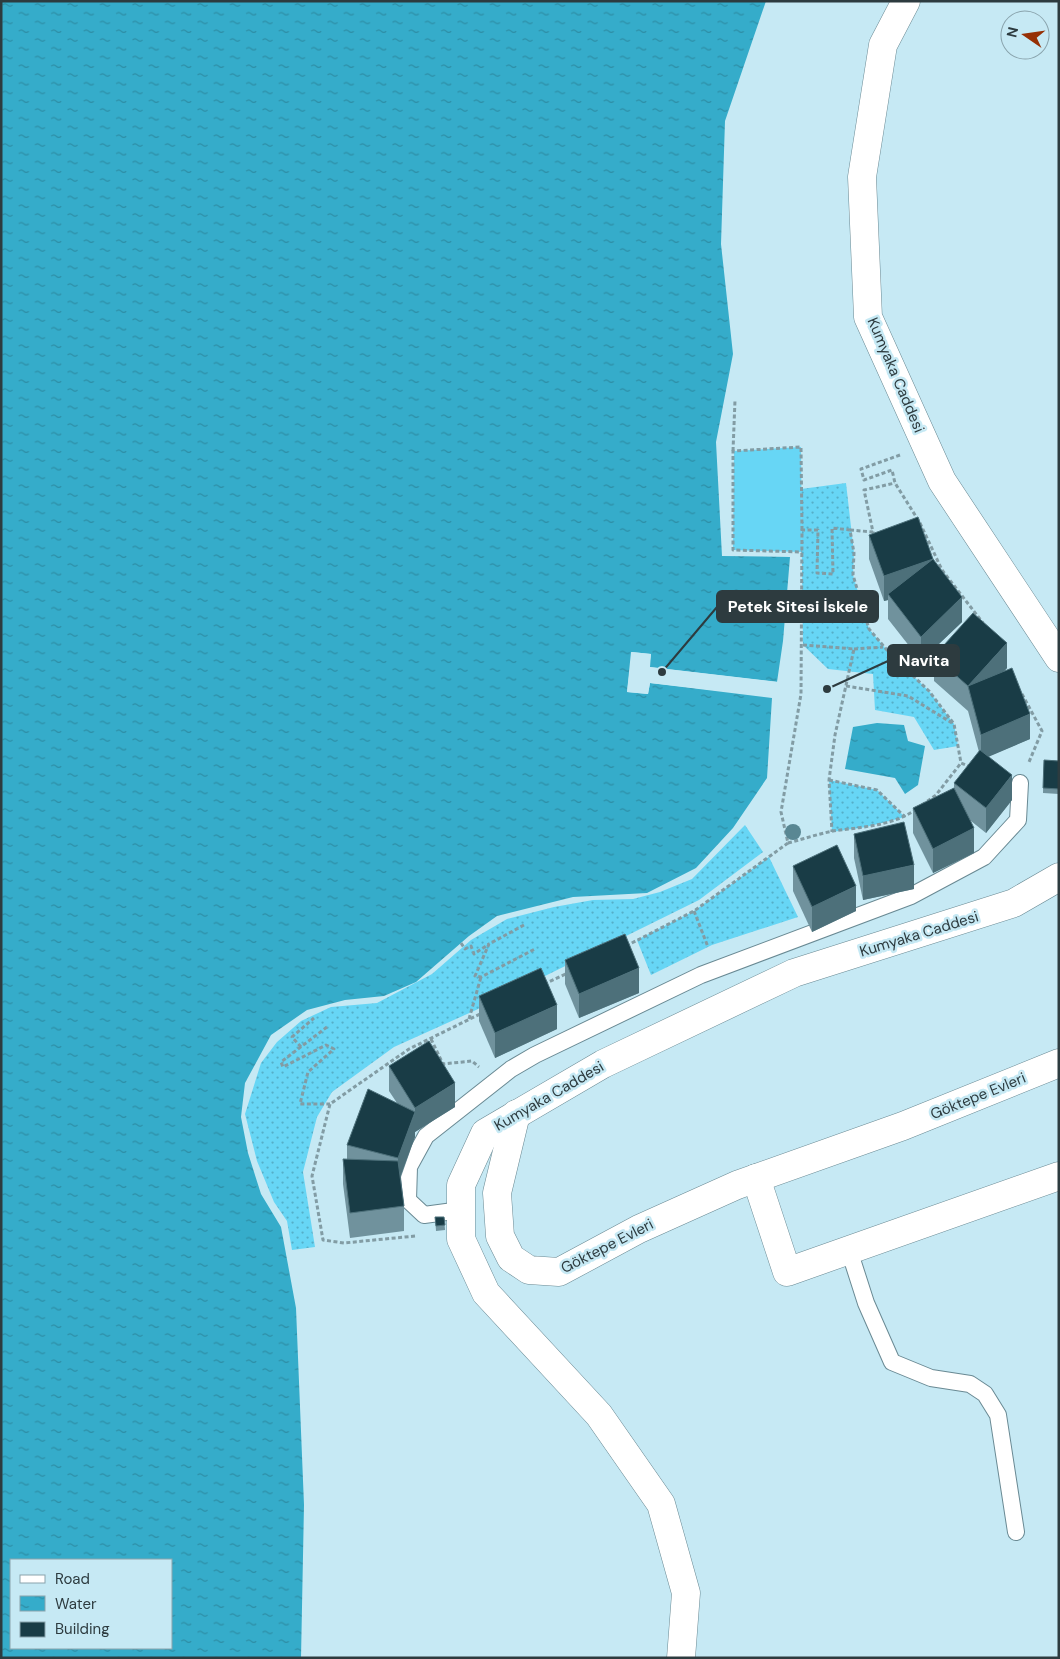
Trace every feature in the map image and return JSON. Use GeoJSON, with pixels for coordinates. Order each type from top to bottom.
{"type":"FeatureCollection","features":[{"type":"Feature","properties":{"kind":"main road","name":"Kumyaka Caddesi"},"geometry":{"type":"LineString","coordinates":[[906,1],[884,45],[862,178],[868,317],[942,481],[1059,658]]}},
{"type":"Feature","properties":{"kind":"main road","name":"Kumyaka Caddesi"},"geometry":{"type":"LineString","coordinates":[[681,1658],[686,1592],[661,1504],[599,1415],[486,1293],[461,1239],[460,1184],[485,1133],[603,1064],[794,973],[1014,903],[1059,877]]}},
{"type":"Feature","properties":{"kind":"main road","name":"Göktepe Evleri"},"geometry":{"type":"LineString","coordinates":[[516,1114],[497,1193],[500,1236],[512,1258],[529,1270],[559,1272],[639,1229],[756,1178],[903,1126],[1059,1063]]}},
{"type":"Feature","properties":{"kind":"main road"},"geometry":{"type":"LineString","coordinates":[[756,1178],[787,1272],[1059,1176]]}},
{"type":"Feature","properties":{"kind":"lane"},"geometry":{"type":"LineString","coordinates":[[460,1210],[424,1214],[408,1200],[409,1167],[426,1136],[495,1081],[535,1055],[634,1006],[717,969],[910,896],[984,858],[1018,820],[1020,782]]}},
{"type":"Feature","properties":{"kind":"lane"},"geometry":{"type":"LineString","coordinates":[[849,1250],[866,1303],[892,1362],[931,1378],[970,1384],[985,1394],[998,1415],[1016,1532]]}},
{"type":"Feature","properties":{"kind":"path"},"geometry":{"type":"LineString","coordinates":[[735,400],[733,550],[802,552]]}},
{"type":"Feature","properties":{"kind":"path"},"geometry":{"type":"LineString","coordinates":[[734,451],[801,446],[803,645],[801,694],[781,812],[788,843]]}},
{"type":"Feature","properties":{"kind":"path"},"geometry":{"type":"LineString","coordinates":[[893,458],[861,469],[864,480],[892,470],[896,483],[920,523],[942,570],[985,627]]}},
{"type":"Feature","properties":{"kind":"path"},"geometry":{"type":"LineString","coordinates":[[802,530],[818,530],[816,573],[834,574],[832,528],[873,532],[864,490],[896,483]]}},
{"type":"Feature","properties":{"kind":"path"},"geometry":{"type":"LineString","coordinates":[[621,948],[694,911],[788,843],[906,817],[936,795],[961,763],[954,724],[929,690],[869,629],[853,575],[854,553],[850,530]]}},
{"type":"Feature","properties":{"kind":"path"},"geometry":{"type":"LineString","coordinates":[[803,645],[854,649],[884,646]]}},
{"type":"Feature","properties":{"kind":"path"},"geometry":{"type":"LineString","coordinates":[[832,832],[828,780],[854,649]]}},
{"type":"Feature","properties":{"kind":"path"},"geometry":{"type":"LineString","coordinates":[[846,686],[908,696],[954,724]]}},
{"type":"Feature","properties":{"kind":"path"},"geometry":{"type":"LineString","coordinates":[[1018,688],[1042,731],[1020,782]]}},
{"type":"Feature","properties":{"kind":"path"},"geometry":{"type":"LineString","coordinates":[[961,763],[978,769]]}},
{"type":"Feature","properties":{"kind":"path"},"geometry":{"type":"LineString","coordinates":[[828,780],[878,790],[906,817]]}},
{"type":"Feature","properties":{"kind":"path"},"geometry":{"type":"LineString","coordinates":[[694,911],[717,969]]}},
{"type":"Feature","properties":{"kind":"path"},"geometry":{"type":"LineString","coordinates":[[461,943],[465,950],[471,946],[474,954],[524,925]]}},
{"type":"Feature","properties":{"kind":"path"},"geometry":{"type":"LineString","coordinates":[[489,944],[474,976],[481,977],[534,949]]}},
{"type":"Feature","properties":{"kind":"path"},"geometry":{"type":"LineString","coordinates":[[541,986],[577,969]]}},
{"type":"Feature","properties":{"kind":"path"},"geometry":{"type":"LineString","coordinates":[[469,1020],[481,977]]}},
{"type":"Feature","properties":{"kind":"path"},"geometry":{"type":"LineString","coordinates":[[327,1027],[281,1062],[282,1067],[326,1045],[334,1049],[308,1072],[300,1104],[330,1104],[409,1049],[487,1011]]}},
{"type":"Feature","properties":{"kind":"path"},"geometry":{"type":"LineString","coordinates":[[301,1047],[292,1037],[314,1018]]}},
{"type":"Feature","properties":{"kind":"path"},"geometry":{"type":"LineString","coordinates":[[431,1039],[443,1064],[472,1061],[495,1081]]}},
{"type":"Feature","properties":{"kind":"path"},"geometry":{"type":"LineString","coordinates":[[330,1104],[312,1176],[323,1240],[344,1243],[415,1236]]}},
{"type":"Feature","properties":{"kind":"shaded area"},"geometry":{"type":"Polygon","coordinates":[[[801,447],[802,552],[733,550],[734,451],[801,447]]]}},
{"type":"Feature","properties":{"kind":"shaded area"},"geometry":{"type":"Polygon","coordinates":[[[846,483],[854,553],[853,575],[869,629],[892,656],[929,691],[954,724],[958,746],[934,750],[914,717],[875,710],[873,674],[828,669],[803,645],[801,489],[846,483]]]}},
{"type":"Feature","properties":{"kind":"shaded area"},"geometry":{"type":"Polygon","coordinates":[[[829,780],[877,790],[905,817],[866,827],[832,832],[829,780]]]}},
{"type":"Feature","properties":{"kind":"shaded area"},"geometry":{"type":"Polygon","coordinates":[[[745,825],[763,852],[699,900],[476,1010],[394,1047],[332,1092],[317,1117],[303,1172],[315,1247],[292,1250],[287,1221],[274,1202],[257,1161],[245,1114],[261,1063],[277,1042],[301,1021],[331,1007],[377,1003],[432,974],[471,940],[507,919],[554,907],[593,900],[633,899],[660,892],[692,879],[745,825]]]}},
{"type":"Feature","properties":{"kind":"shaded area"},"geometry":{"type":"Polygon","coordinates":[[[769,857],[798,917],[712,945],[651,975],[637,940],[694,911],[769,857]]]}},
{"type":"Feature","properties":{"kind":"water"},"geometry":{"type":"Polygon","coordinates":[[[1,1],[766,1],[725,121],[721,244],[733,354],[716,442],[722,556],[790,557],[783,641],[777,682],[649,667],[651,654],[632,652],[627,692],[648,694],[650,683],[772,698],[767,778],[733,828],[696,868],[647,893],[573,897],[497,916],[469,936],[416,982],[384,996],[345,1000],[307,1010],[271,1035],[245,1083],[241,1117],[248,1153],[261,1194],[281,1227],[296,1308],[304,1505],[301,1658],[1,1658],[1,1]]]}},
{"type":"Feature","properties":{"kind":"water"},"geometry":{"type":"Polygon","coordinates":[[[877,723],[904,725],[908,741],[925,746],[918,785],[905,794],[895,778],[845,769],[853,727],[877,723]]]}},
{"type":"Feature","properties":{"kind":"pier"},"geometry":{"type":"Polygon","coordinates":[[[631,652],[651,654],[650,667],[779,682],[777,684],[649,670],[647,668],[648,656],[634,654],[630,690],[646,692],[647,682],[650,680],[775,697],[650,683],[648,694],[627,692],[631,652]]]}},
{"type":"Feature","properties":{"kind":"building"},"geometry":{"type":"Polygon","coordinates":[[[918,517],[933,559],[884,576],[869,535],[918,517]]]}},
{"type":"Feature","properties":{"kind":"building"},"geometry":{"type":"Polygon","coordinates":[[[933,559],[962,597],[921,637],[888,594],[933,559]]]}},
{"type":"Feature","properties":{"kind":"building"},"geometry":{"type":"Polygon","coordinates":[[[973,613],[1007,643],[968,686],[934,656],[973,613]]]}},
{"type":"Feature","properties":{"kind":"building"},"geometry":{"type":"Polygon","coordinates":[[[1012,668],[1030,714],[981,735],[968,686],[1012,668]]]}},
{"type":"Feature","properties":{"kind":"building"},"geometry":{"type":"Polygon","coordinates":[[[980,750],[1012,775],[986,808],[954,783],[980,750]]]}},
{"type":"Feature","properties":{"kind":"building"},"geometry":{"type":"Polygon","coordinates":[[[1044,760],[1059,761],[1059,789],[1043,788],[1044,760]]]}},
{"type":"Feature","properties":{"kind":"building"},"geometry":{"type":"Polygon","coordinates":[[[954,788],[974,828],[933,849],[913,808],[954,788]]]}},
{"type":"Feature","properties":{"kind":"building"},"geometry":{"type":"Polygon","coordinates":[[[904,822],[914,865],[863,876],[854,834],[904,822]]]}},
{"type":"Feature","properties":{"kind":"building"},"geometry":{"type":"Polygon","coordinates":[[[837,845],[856,886],[812,907],[793,866],[837,845]]]}},
{"type":"Feature","properties":{"kind":"building"},"geometry":{"type":"Polygon","coordinates":[[[625,934],[639,968],[579,994],[565,960],[625,934]]]}},
{"type":"Feature","properties":{"kind":"building"},"geometry":{"type":"Polygon","coordinates":[[[541,968],[557,1005],[495,1033],[479,996],[541,968]]]}},
{"type":"Feature","properties":{"kind":"building"},"geometry":{"type":"Polygon","coordinates":[[[429,1041],[455,1083],[415,1108],[389,1066],[429,1041]]]}},
{"type":"Feature","properties":{"kind":"building"},"geometry":{"type":"Polygon","coordinates":[[[368,1089],[415,1112],[398,1158],[347,1145],[368,1089]]]}},
{"type":"Feature","properties":{"kind":"building"},"geometry":{"type":"Polygon","coordinates":[[[343,1159],[398,1161],[404,1206],[350,1213],[343,1159]]]}},
{"type":"Feature","properties":{"kind":"building"},"geometry":{"type":"Polygon","coordinates":[[[435,1217],[444,1217],[445,1225],[436,1226],[435,1217]]]}},
{"type":"Feature","properties":{"kind":"place","name":"Petek Sitesi İskele"},"geometry":{"type":"Point","coordinates":[662,672]}},
{"type":"Feature","properties":{"kind":"place","name":"Navita"},"geometry":{"type":"Point","coordinates":[827,689]}}]}
